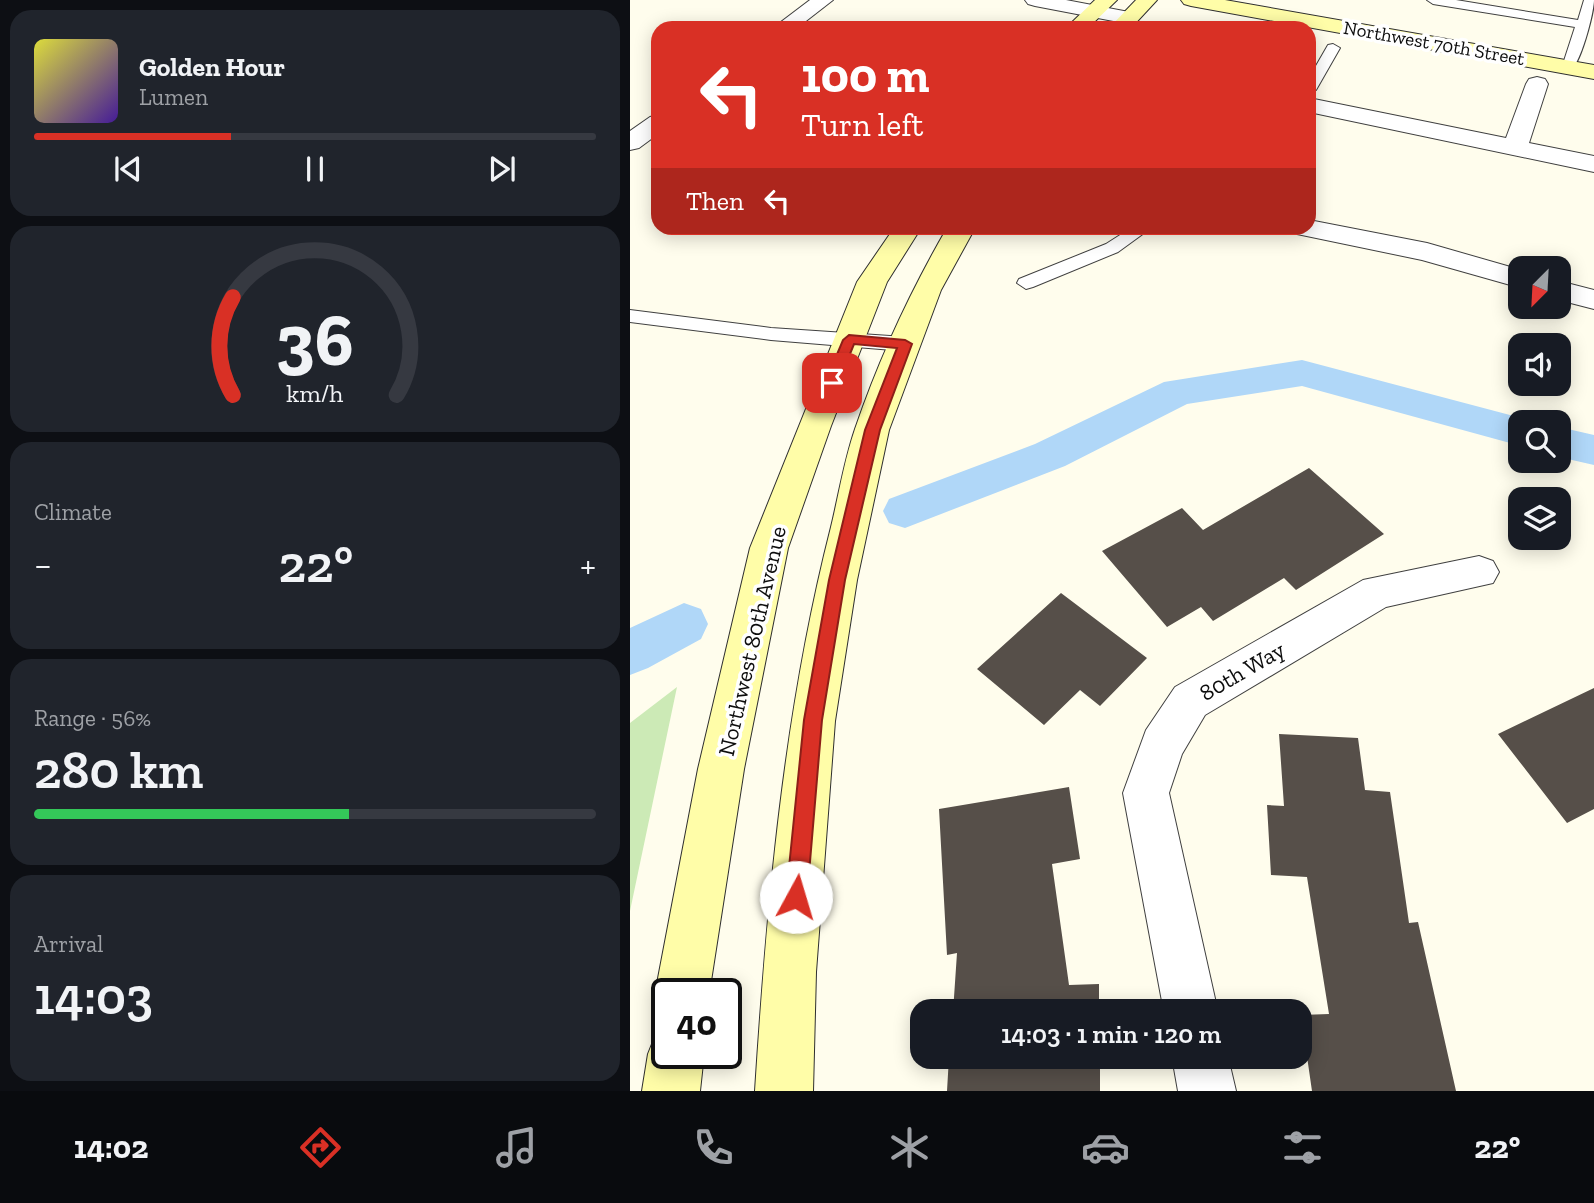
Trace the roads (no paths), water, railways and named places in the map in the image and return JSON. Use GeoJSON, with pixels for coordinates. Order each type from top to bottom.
{"type":"FeatureCollection","features":[{"type":"Feature","properties":{"kind":"street"},"geometry":{"type":"LineString","coordinates":[[793,21],[823,0]]}},
{"type":"Feature","properties":{"kind":"street"},"geometry":{"type":"LineString","coordinates":[[1035,0],[1101,6],[1121,21]]}},
{"type":"Feature","properties":{"kind":"street"},"geometry":{"type":"LineString","coordinates":[[1126,21],[1147,0]]}},
{"type":"Feature","properties":{"kind":"street","name":"Northwest 70th Street"},"geometry":{"type":"LineString","coordinates":[[1191,0],[1571,58],[1594,53]]}},
{"type":"Feature","properties":{"kind":"street","name":"Northwest 70th Street"},"geometry":{"type":"LineString","coordinates":[[1282,0],[1571,58],[1594,72]]}},
{"type":"Feature","properties":{"kind":"street"},"geometry":{"type":"LineString","coordinates":[[1084,21],[1101,6]]}},
{"type":"Feature","properties":{"kind":"street"},"geometry":{"type":"LineString","coordinates":[[1515,148],[1537,84]]}},
{"type":"Feature","properties":{"kind":"street"},"geometry":{"type":"LineString","coordinates":[[1316,106],[1594,164]]}},
{"type":"Feature","properties":{"kind":"street"},"geometry":{"type":"LineString","coordinates":[[630,146],[651,128]]}},
{"type":"Feature","properties":{"kind":"street"},"geometry":{"type":"LineString","coordinates":[[630,146],[651,149]]}},
{"type":"Feature","properties":{"kind":"street"},"geometry":{"type":"LineString","coordinates":[[1316,230],[1427,252],[1508,275]]}},
{"type":"Feature","properties":{"kind":"street","name":"Northwest 80th Avenue"},"geometry":{"type":"LineString","coordinates":[[685,978],[721,769],[769,548],[872,282],[902,235]]}},
{"type":"Feature","properties":{"kind":"street"},"geometry":{"type":"LineString","coordinates":[[784,1091],[789,972],[813,720],[837,580],[872,430],[926,290],[957,235]]}},
{"type":"Feature","properties":{"kind":"street"},"geometry":{"type":"LineString","coordinates":[[1572,294],[1594,300]]}},
{"type":"Feature","properties":{"kind":"street","name":"80th Way"},"geometry":{"type":"LineString","coordinates":[[1188,999],[1146,793],[1162,745],[1190,701],[1377,592],[1479,572]]}},
{"type":"Feature","properties":{"kind":"street"},"geometry":{"type":"LineString","coordinates":[[671,1091],[674,1069]]}},
{"type":"Feature","properties":{"kind":"street"},"geometry":{"type":"LineString","coordinates":[[1202,1069],[1207,1091]]}},
{"type":"Feature","properties":{"kind":"lane"},"geometry":{"type":"LineString","coordinates":[[1433,0],[1585,25]]}},
{"type":"Feature","properties":{"kind":"lane"},"geometry":{"type":"LineString","coordinates":[[1571,58],[1585,25],[1590,0]]}},
{"type":"Feature","properties":{"kind":"lane"},"geometry":{"type":"LineString","coordinates":[[1316,78],[1333,48]]}},
{"type":"Feature","properties":{"kind":"lane"},"geometry":{"type":"LineString","coordinates":[[1026,283],[1112,248],[1132,235]]}},
{"type":"Feature","properties":{"kind":"lane"},"geometry":{"type":"LineString","coordinates":[[630,317],[759,332],[905,344]]}},
{"type":"Feature","properties":{"kind":"waterway"},"geometry":{"type":"LineString","coordinates":[[905,511],[1050,455],[1178,392],[1302,373],[1508,428]]}},
{"type":"Feature","properties":{"kind":"waterway"},"geometry":{"type":"LineString","coordinates":[[1571,445],[1594,450]]}},
{"type":"Feature","properties":{"kind":"waterway"},"geometry":{"type":"LineString","coordinates":[[630,653],[684,624]]}}]}
